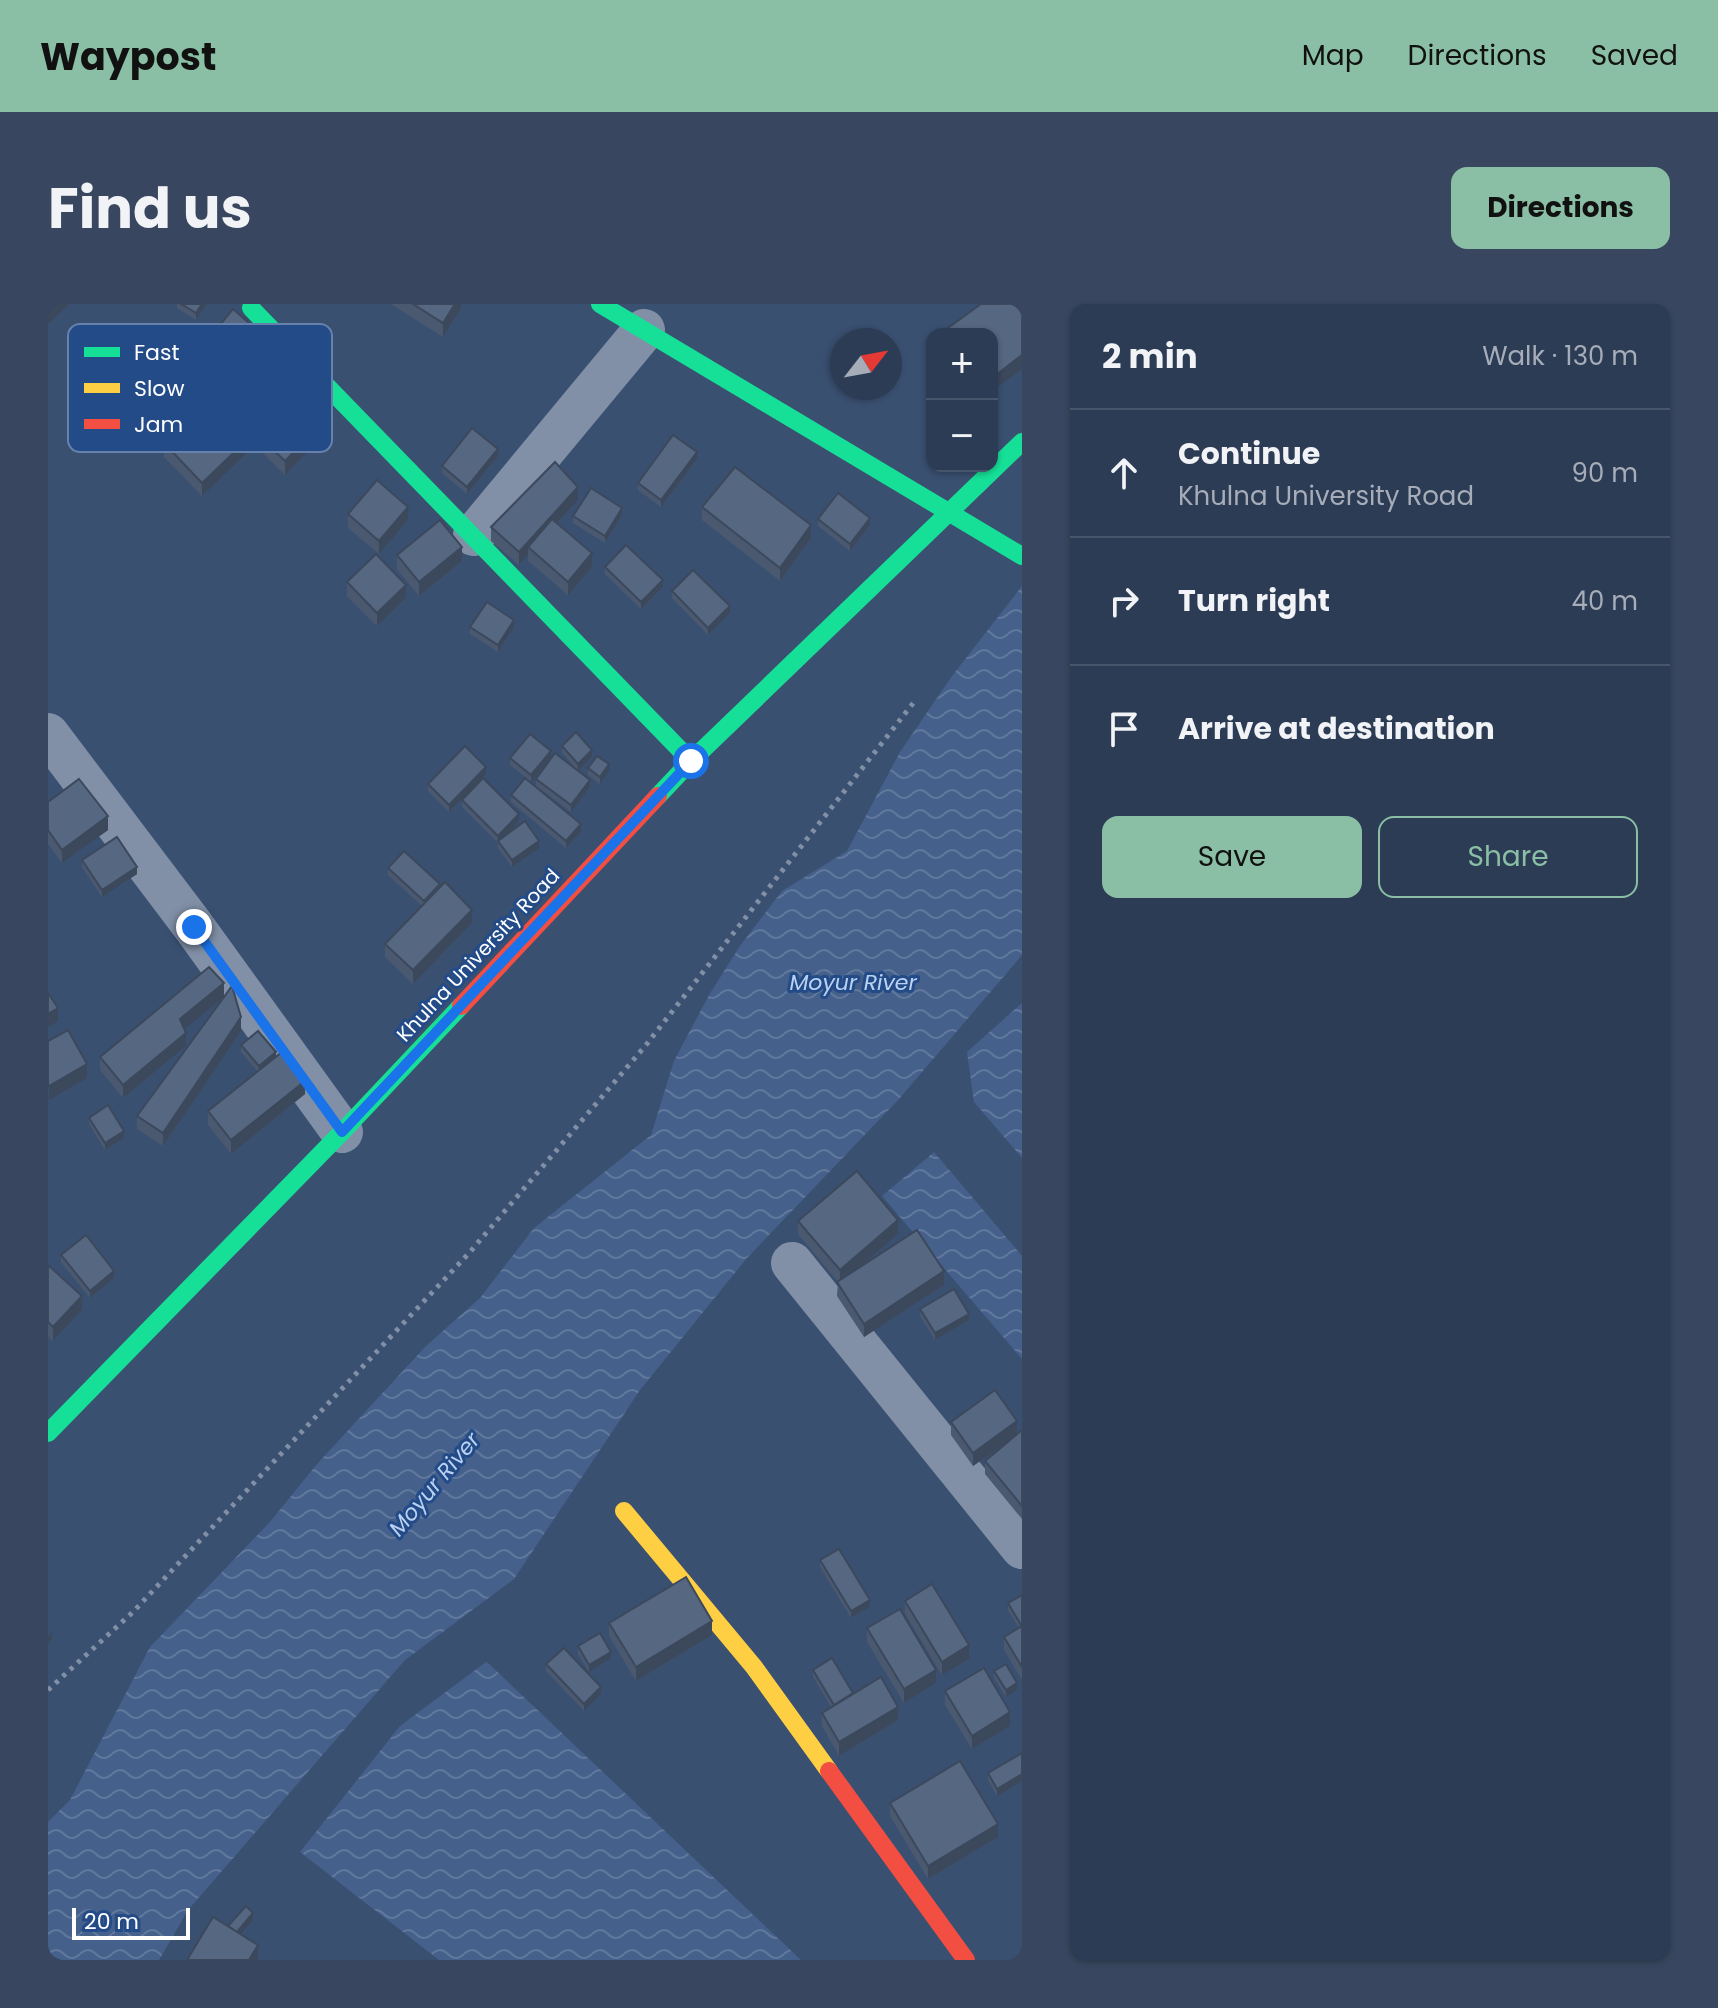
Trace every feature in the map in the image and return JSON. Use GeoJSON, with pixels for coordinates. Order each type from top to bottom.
{"type":"FeatureCollection","features":[{"type":"Feature","properties":{"kind":"street"},"geometry":{"type":"LineString","coordinates":[[600,304],[1022,556]]}},
{"type":"Feature","properties":{"kind":"street"},"geometry":{"type":"LineString","coordinates":[[251,308],[267,324]]}},
{"type":"Feature","properties":{"kind":"street"},"geometry":{"type":"LineString","coordinates":[[474,535],[644,330]]}},
{"type":"Feature","properties":{"kind":"street"},"geometry":{"type":"LineString","coordinates":[[332,390],[691,761]]}},
{"type":"Feature","properties":{"kind":"street","name":"Khulna University Road"},"geometry":{"type":"LineString","coordinates":[[49,1430],[342,1132],[691,761],[1022,442]]}},
{"type":"Feature","properties":{"kind":"street"},"geometry":{"type":"LineString","coordinates":[[48,734],[194,927],[342,1132]]}},
{"type":"Feature","properties":{"kind":"street"},"geometry":{"type":"LineString","coordinates":[[792,1263],[1022,1548]]}},
{"type":"Feature","properties":{"kind":"street"},"geometry":{"type":"LineString","coordinates":[[624,1511],[754,1667],[966,1960]]}},
{"type":"Feature","properties":{"kind":"path"},"geometry":{"type":"LineString","coordinates":[[48,1690],[133,1612],[470,1252],[646,1045],[914,702]]}},
{"type":"Feature","properties":{"kind":"water","name":"Moyur River"},"geometry":{"type":"Polygon","coordinates":[[[1022,586],[1022,955],[899,1099],[747,1258],[640,1390],[514,1579],[405,1660],[188,1910],[159,1960],[48,1960],[48,1822],[70,1800],[150,1647],[270,1522],[317,1464],[426,1346],[480,1298],[534,1228],[651,1135],[674,1061],[709,995],[740,946],[782,891],[847,851],[900,752],[952,676],[1022,586]]]}},
{"type":"Feature","properties":{"kind":"water"},"geometry":{"type":"Polygon","coordinates":[[[1022,1003],[1022,1158],[974,1102],[967,1052],[1022,1003]]]}},
{"type":"Feature","properties":{"kind":"water"},"geometry":{"type":"Polygon","coordinates":[[[934,1152],[1022,1256],[1022,1359],[882,1196],[934,1152]]]}},
{"type":"Feature","properties":{"kind":"water"},"geometry":{"type":"Polygon","coordinates":[[[487,1662],[801,1960],[439,1960],[300,1852],[400,1726],[487,1662]]]}},
{"type":"Feature","properties":{"kind":"building"},"geometry":{"type":"Polygon","coordinates":[[[181,304],[202,304],[196,313],[181,304]]]}},
{"type":"Feature","properties":{"kind":"building"},"geometry":{"type":"Polygon","coordinates":[[[413,304],[455,304],[443,323],[413,304]]]}},
{"type":"Feature","properties":{"kind":"building"},"geometry":{"type":"Polygon","coordinates":[[[981,304],[1022,304],[1022,355],[998,373],[998,328],[948,328],[981,304]]]}},
{"type":"Feature","properties":{"kind":"building"},"geometry":{"type":"Polygon","coordinates":[[[233,309],[250,324],[221,324],[233,309]]]}},
{"type":"Feature","properties":{"kind":"building"},"geometry":{"type":"Polygon","coordinates":[[[472,428],[498,449],[467,487],[442,466],[472,428]]]}},
{"type":"Feature","properties":{"kind":"building"},"geometry":{"type":"Polygon","coordinates":[[[673,435],[697,452],[661,500],[638,483],[673,435]]]}},
{"type":"Feature","properties":{"kind":"building"},"geometry":{"type":"Polygon","coordinates":[[[173,452],[235,452],[202,483],[173,452]]]}},
{"type":"Feature","properties":{"kind":"building"},"geometry":{"type":"Polygon","coordinates":[[[276,452],[294,452],[285,461],[276,452]]]}},
{"type":"Feature","properties":{"kind":"building"},"geometry":{"type":"Polygon","coordinates":[[[555,462],[578,487],[519,552],[491,527],[555,462]]]}},
{"type":"Feature","properties":{"kind":"building"},"geometry":{"type":"Polygon","coordinates":[[[735,467],[811,525],[780,568],[702,507],[735,467]]]}},
{"type":"Feature","properties":{"kind":"building"},"geometry":{"type":"Polygon","coordinates":[[[377,480],[408,507],[379,541],[348,514],[377,480]]]}},
{"type":"Feature","properties":{"kind":"building"},"geometry":{"type":"Polygon","coordinates":[[[591,488],[622,508],[605,536],[573,516],[591,488]]]}},
{"type":"Feature","properties":{"kind":"building"},"geometry":{"type":"Polygon","coordinates":[[[838,493],[870,518],[850,544],[818,519],[838,493]]]}},
{"type":"Feature","properties":{"kind":"building"},"geometry":{"type":"Polygon","coordinates":[[[552,519],[592,553],[568,582],[528,547],[552,519]]]}},
{"type":"Feature","properties":{"kind":"building"},"geometry":{"type":"Polygon","coordinates":[[[440,520],[462,547],[419,582],[397,555],[440,520]]]}},
{"type":"Feature","properties":{"kind":"building"},"geometry":{"type":"Polygon","coordinates":[[[626,545],[663,580],[641,602],[605,567],[626,545]]]}},
{"type":"Feature","properties":{"kind":"building"},"geometry":{"type":"Polygon","coordinates":[[[376,554],[406,585],[377,613],[347,582],[376,554]]]}},
{"type":"Feature","properties":{"kind":"building"},"geometry":{"type":"Polygon","coordinates":[[[693,570],[730,606],[708,628],[672,591],[693,570]]]}},
{"type":"Feature","properties":{"kind":"building"},"geometry":{"type":"Polygon","coordinates":[[[487,602],[514,620],[498,645],[470,627],[487,602]]]}},
{"type":"Feature","properties":{"kind":"building"},"geometry":{"type":"Polygon","coordinates":[[[576,732],[592,750],[578,764],[562,746],[576,732]]]}},
{"type":"Feature","properties":{"kind":"building"},"geometry":{"type":"Polygon","coordinates":[[[530,734],[551,751],[531,775],[510,758],[530,734]]]}},
{"type":"Feature","properties":{"kind":"building"},"geometry":{"type":"Polygon","coordinates":[[[465,746],[486,767],[449,805],[428,784],[465,746]]]}},
{"type":"Feature","properties":{"kind":"building"},"geometry":{"type":"Polygon","coordinates":[[[555,753],[590,780],[571,805],[536,779],[555,753]]]}},
{"type":"Feature","properties":{"kind":"building"},"geometry":{"type":"Polygon","coordinates":[[[597,756],[609,764],[600,777],[588,768],[597,756]]]}},
{"type":"Feature","properties":{"kind":"building"},"geometry":{"type":"Polygon","coordinates":[[[483,778],[519,814],[498,836],[462,800],[483,778]]]}},
{"type":"Feature","properties":{"kind":"building"},"geometry":{"type":"Polygon","coordinates":[[[525,778],[581,824],[566,841],[511,795],[525,778]]]}},
{"type":"Feature","properties":{"kind":"building"},"geometry":{"type":"Polygon","coordinates":[[[79,779],[108,816],[62,850],[48,830],[48,802],[79,779]]]}},
{"type":"Feature","properties":{"kind":"building"},"geometry":{"type":"Polygon","coordinates":[[[525,821],[539,841],[512,860],[498,841],[525,821]]]}},
{"type":"Feature","properties":{"kind":"building"},"geometry":{"type":"Polygon","coordinates":[[[117,837],[137,867],[102,890],[82,860],[117,837]]]}},
{"type":"Feature","properties":{"kind":"building"},"geometry":{"type":"Polygon","coordinates":[[[404,851],[440,884],[424,901],[388,868],[404,851]]]}},
{"type":"Feature","properties":{"kind":"building"},"geometry":{"type":"Polygon","coordinates":[[[445,882],[472,910],[413,970],[385,944],[445,882]]]}},
{"type":"Feature","properties":{"kind":"building"},"geometry":{"type":"Polygon","coordinates":[[[209,967],[224,983],[180,1019],[186,1033],[123,1085],[100,1057],[209,967]]]}},
{"type":"Feature","properties":{"kind":"building"},"geometry":{"type":"Polygon","coordinates":[[[232,986],[241,1017],[163,1133],[137,1116],[232,986]]]}},
{"type":"Feature","properties":{"kind":"building"},"geometry":{"type":"Polygon","coordinates":[[[48,993],[58,1008],[48,1014],[48,993]]]}},
{"type":"Feature","properties":{"kind":"building"},"geometry":{"type":"Polygon","coordinates":[[[68,1030],[87,1064],[49,1086],[48,1041],[68,1030]]]}},
{"type":"Feature","properties":{"kind":"building"},"geometry":{"type":"Polygon","coordinates":[[[258,1031],[276,1052],[259,1066],[241,1045],[258,1031]]]}},
{"type":"Feature","properties":{"kind":"building"},"geometry":{"type":"Polygon","coordinates":[[[282,1052],[305,1081],[231,1140],[208,1111],[282,1052]]]}},
{"type":"Feature","properties":{"kind":"building"},"geometry":{"type":"Polygon","coordinates":[[[108,1105],[124,1131],[105,1143],[89,1118],[108,1105]]]}},
{"type":"Feature","properties":{"kind":"building"},"geometry":{"type":"Polygon","coordinates":[[[857,1171],[898,1220],[840,1270],[798,1221],[857,1171]]]}},
{"type":"Feature","properties":{"kind":"building"},"geometry":{"type":"Polygon","coordinates":[[[917,1230],[944,1271],[864,1324],[837,1282],[917,1230]]]}},
{"type":"Feature","properties":{"kind":"building"},"geometry":{"type":"Polygon","coordinates":[[[86,1235],[114,1271],[90,1291],[61,1255],[86,1235]]]}},
{"type":"Feature","properties":{"kind":"building"},"geometry":{"type":"Polygon","coordinates":[[[48,1265],[82,1296],[53,1327],[48,1322],[48,1265]]]}},
{"type":"Feature","properties":{"kind":"building"},"geometry":{"type":"Polygon","coordinates":[[[954,1289],[969,1314],[935,1333],[920,1309],[954,1289]]]}},
{"type":"Feature","properties":{"kind":"building"},"geometry":{"type":"Polygon","coordinates":[[[995,1390],[1017,1421],[973,1453],[951,1422],[995,1390]]]}},
{"type":"Feature","properties":{"kind":"building"},"geometry":{"type":"Polygon","coordinates":[[[1022,1430],[1022,1506],[985,1461],[1022,1430]]]}},
{"type":"Feature","properties":{"kind":"building"},"geometry":{"type":"Polygon","coordinates":[[[839,1549],[870,1600],[851,1611],[820,1560],[839,1549]]]}},
{"type":"Feature","properties":{"kind":"building"},"geometry":{"type":"Polygon","coordinates":[[[686,1577],[712,1621],[636,1667],[609,1623],[686,1577]]]}},
{"type":"Feature","properties":{"kind":"building"},"geometry":{"type":"Polygon","coordinates":[[[932,1584],[969,1645],[942,1662],[905,1601],[932,1584]]]}},
{"type":"Feature","properties":{"kind":"building"},"geometry":{"type":"Polygon","coordinates":[[[1022,1595],[1022,1625],[1021,1625],[1008,1603],[1022,1595]]]}},
{"type":"Feature","properties":{"kind":"building"},"geometry":{"type":"Polygon","coordinates":[[[900,1609],[936,1670],[904,1689],[867,1628],[900,1609]]]}},
{"type":"Feature","properties":{"kind":"building"},"geometry":{"type":"Polygon","coordinates":[[[1022,1626],[1022,1667],[1004,1637],[1022,1626]]]}},
{"type":"Feature","properties":{"kind":"building"},"geometry":{"type":"Polygon","coordinates":[[[600,1633],[611,1652],[589,1665],[578,1646],[600,1633]]]}},
{"type":"Feature","properties":{"kind":"building"},"geometry":{"type":"Polygon","coordinates":[[[564,1648],[601,1687],[584,1704],[546,1664],[564,1648]]]}},
{"type":"Feature","properties":{"kind":"building"},"geometry":{"type":"Polygon","coordinates":[[[832,1658],[853,1693],[834,1705],[813,1670],[832,1658]]]}},
{"type":"Feature","properties":{"kind":"building"},"geometry":{"type":"Polygon","coordinates":[[[1006,1664],[1017,1683],[1006,1690],[994,1671],[1006,1664]]]}},
{"type":"Feature","properties":{"kind":"building"},"geometry":{"type":"Polygon","coordinates":[[[984,1668],[1010,1712],[972,1736],[945,1691],[984,1668]]]}},
{"type":"Feature","properties":{"kind":"building"},"geometry":{"type":"Polygon","coordinates":[[[881,1677],[898,1707],[839,1742],[822,1713],[881,1677]]]}},
{"type":"Feature","properties":{"kind":"building"},"geometry":{"type":"Polygon","coordinates":[[[1022,1753],[1022,1774],[997,1789],[988,1773],[1022,1753]]]}},
{"type":"Feature","properties":{"kind":"building"},"geometry":{"type":"Polygon","coordinates":[[[960,1761],[998,1824],[928,1866],[890,1803],[960,1761]]]}},
{"type":"Feature","properties":{"kind":"building"},"geometry":{"type":"Polygon","coordinates":[[[246,1906],[253,1913],[237,1932],[228,1926],[246,1906]]]}},
{"type":"Feature","properties":{"kind":"building"},"geometry":{"type":"Polygon","coordinates":[[[213,1917],[258,1945],[249,1960],[187,1960],[213,1917]]]}},
{"type":"Feature","properties":{"kind":"traffic: fast"},"geometry":{"type":"LineString","coordinates":[[600,304],[1022,556]]}},
{"type":"Feature","properties":{"kind":"traffic: fast"},"geometry":{"type":"LineString","coordinates":[[251,308],[267,324]]}},
{"type":"Feature","properties":{"kind":"traffic: fast"},"geometry":{"type":"LineString","coordinates":[[332,391],[691,761]]}},
{"type":"Feature","properties":{"kind":"traffic: fast"},"geometry":{"type":"LineString","coordinates":[[658,796],[1022,442]]}},
{"type":"Feature","properties":{"kind":"traffic: fast"},"geometry":{"type":"LineString","coordinates":[[48,1433],[461,1006]]}},
{"type":"Feature","properties":{"kind":"traffic: slow"},"geometry":{"type":"LineString","coordinates":[[624,1511],[754,1667],[829,1771]]}},
{"type":"Feature","properties":{"kind":"traffic: jam"},"geometry":{"type":"LineString","coordinates":[[461,1006],[658,796]]}},
{"type":"Feature","properties":{"kind":"traffic: jam"},"geometry":{"type":"LineString","coordinates":[[829,1771],[966,1960]]}},
{"type":"Feature","properties":{"kind":"route"},"geometry":{"type":"LineString","coordinates":[[194,927],[342,1132],[691,761]]}}]}
